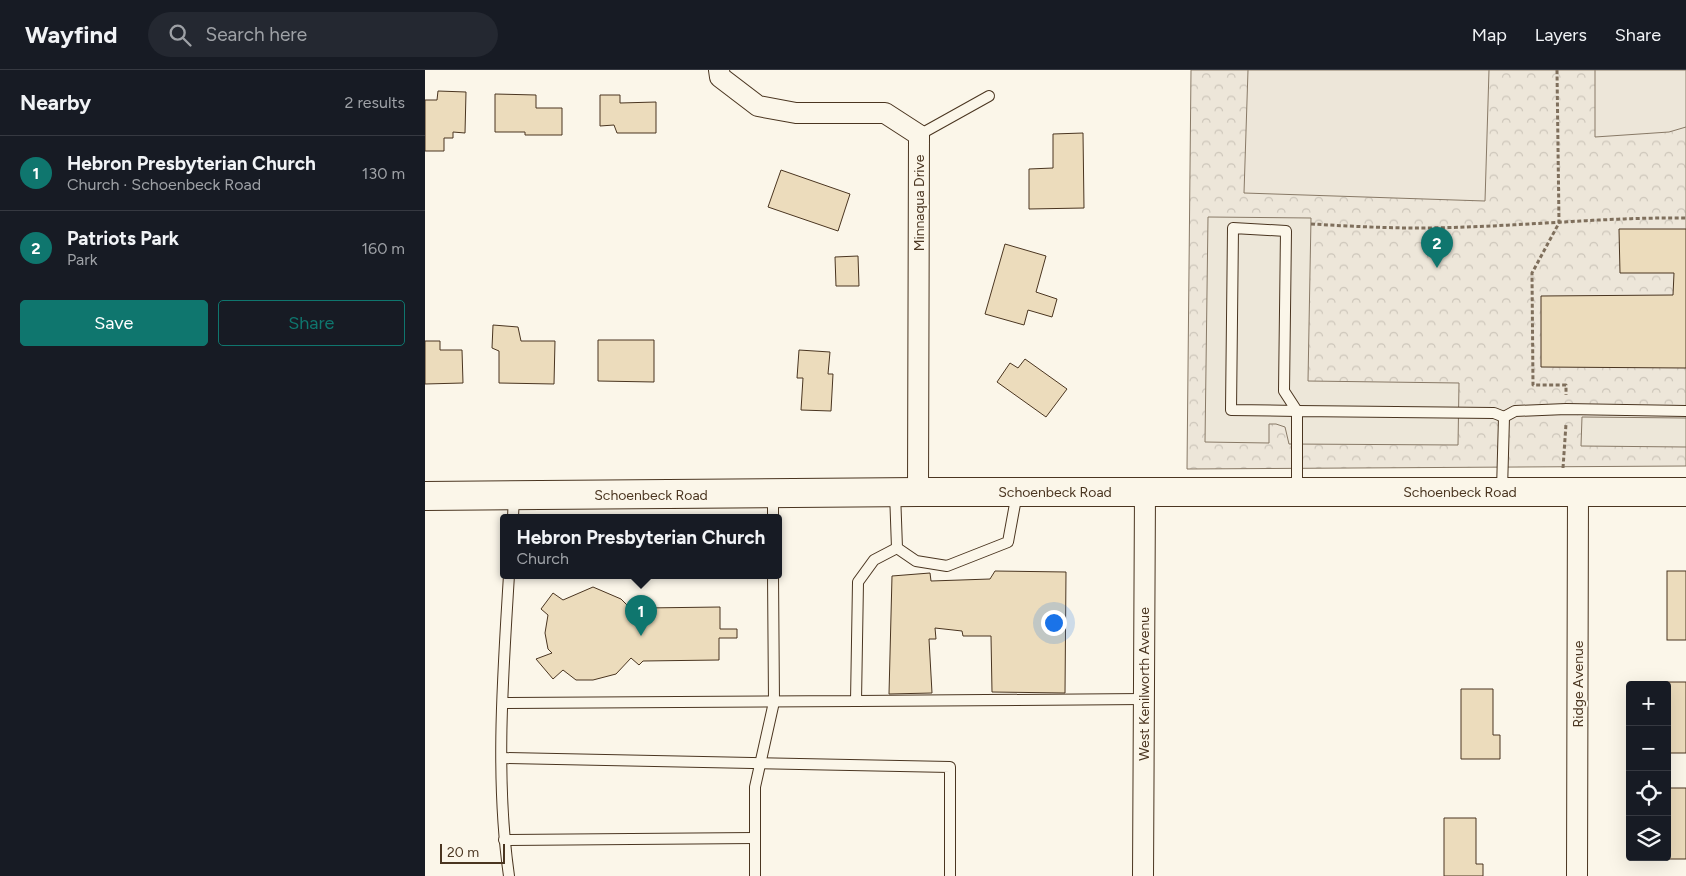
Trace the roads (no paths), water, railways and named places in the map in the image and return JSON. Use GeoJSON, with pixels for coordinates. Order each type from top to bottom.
{"type":"FeatureCollection","features":[{"type":"Feature","properties":{"kind":"main road","name":"Schoenbeck Road"},"geometry":{"type":"LineString","coordinates":[[425,496],[513,506],[773,506],[907,492],[1686,492]]}},
{"type":"Feature","properties":{"kind":"street","name":"Minnaqua Drive"},"geometry":{"type":"LineString","coordinates":[[719,70],[720,77],[758,106],[796,113],[885,113],[919,136],[907,492]]}},
{"type":"Feature","properties":{"kind":"street","name":"West Kenilworth Avenue"},"geometry":{"type":"LineString","coordinates":[[1143,876],[1145,492]]}},
{"type":"Feature","properties":{"kind":"street","name":"Ridge Avenue"},"geometry":{"type":"LineString","coordinates":[[1570,492],[1577,876]]}},
{"type":"Feature","properties":{"kind":"lane"},"geometry":{"type":"LineString","coordinates":[[919,136],[989,96]]}},
{"type":"Feature","properties":{"kind":"lane"},"geometry":{"type":"LineString","coordinates":[[1297,492],[1297,411],[1284,391],[1286,231],[1233,228],[1231,410],[1297,411],[1494,413],[1504,417]]}},
{"type":"Feature","properties":{"kind":"lane"},"geometry":{"type":"LineString","coordinates":[[1504,417],[1515,411],[1566,409],[1686,411]]}},
{"type":"Feature","properties":{"kind":"lane"},"geometry":{"type":"LineString","coordinates":[[1502,492],[1504,417]]}},
{"type":"Feature","properties":{"kind":"lane"},"geometry":{"type":"LineString","coordinates":[[897,548],[907,492]]}},
{"type":"Feature","properties":{"kind":"lane"},"geometry":{"type":"LineString","coordinates":[[897,548],[916,561],[947,566],[1008,542],[1017,492]]}},
{"type":"Feature","properties":{"kind":"lane"},"geometry":{"type":"LineString","coordinates":[[856,701],[858,582],[874,560],[897,548]]}},
{"type":"Feature","properties":{"kind":"lane"},"geometry":{"type":"LineString","coordinates":[[509,579],[502,758],[504,840],[509,876]]}},
{"type":"Feature","properties":{"kind":"lane"},"geometry":{"type":"LineString","coordinates":[[755,876],[755,787],[774,702],[773,579]]}},
{"type":"Feature","properties":{"kind":"lane"},"geometry":{"type":"LineString","coordinates":[[503,703],[1144,699]]}},
{"type":"Feature","properties":{"kind":"lane"},"geometry":{"type":"LineString","coordinates":[[502,758],[950,767],[950,876]]}},
{"type":"Feature","properties":{"kind":"lane"},"geometry":{"type":"LineString","coordinates":[[504,840],[755,838]]}},
{"type":"Feature","properties":{"kind":"place","name":"Patriots Park"},"geometry":{"type":"Point","coordinates":[1437,268]}},
{"type":"Feature","properties":{"kind":"place","name":"Hebron Presbyterian Church"},"geometry":{"type":"Point","coordinates":[641,636]}}]}
